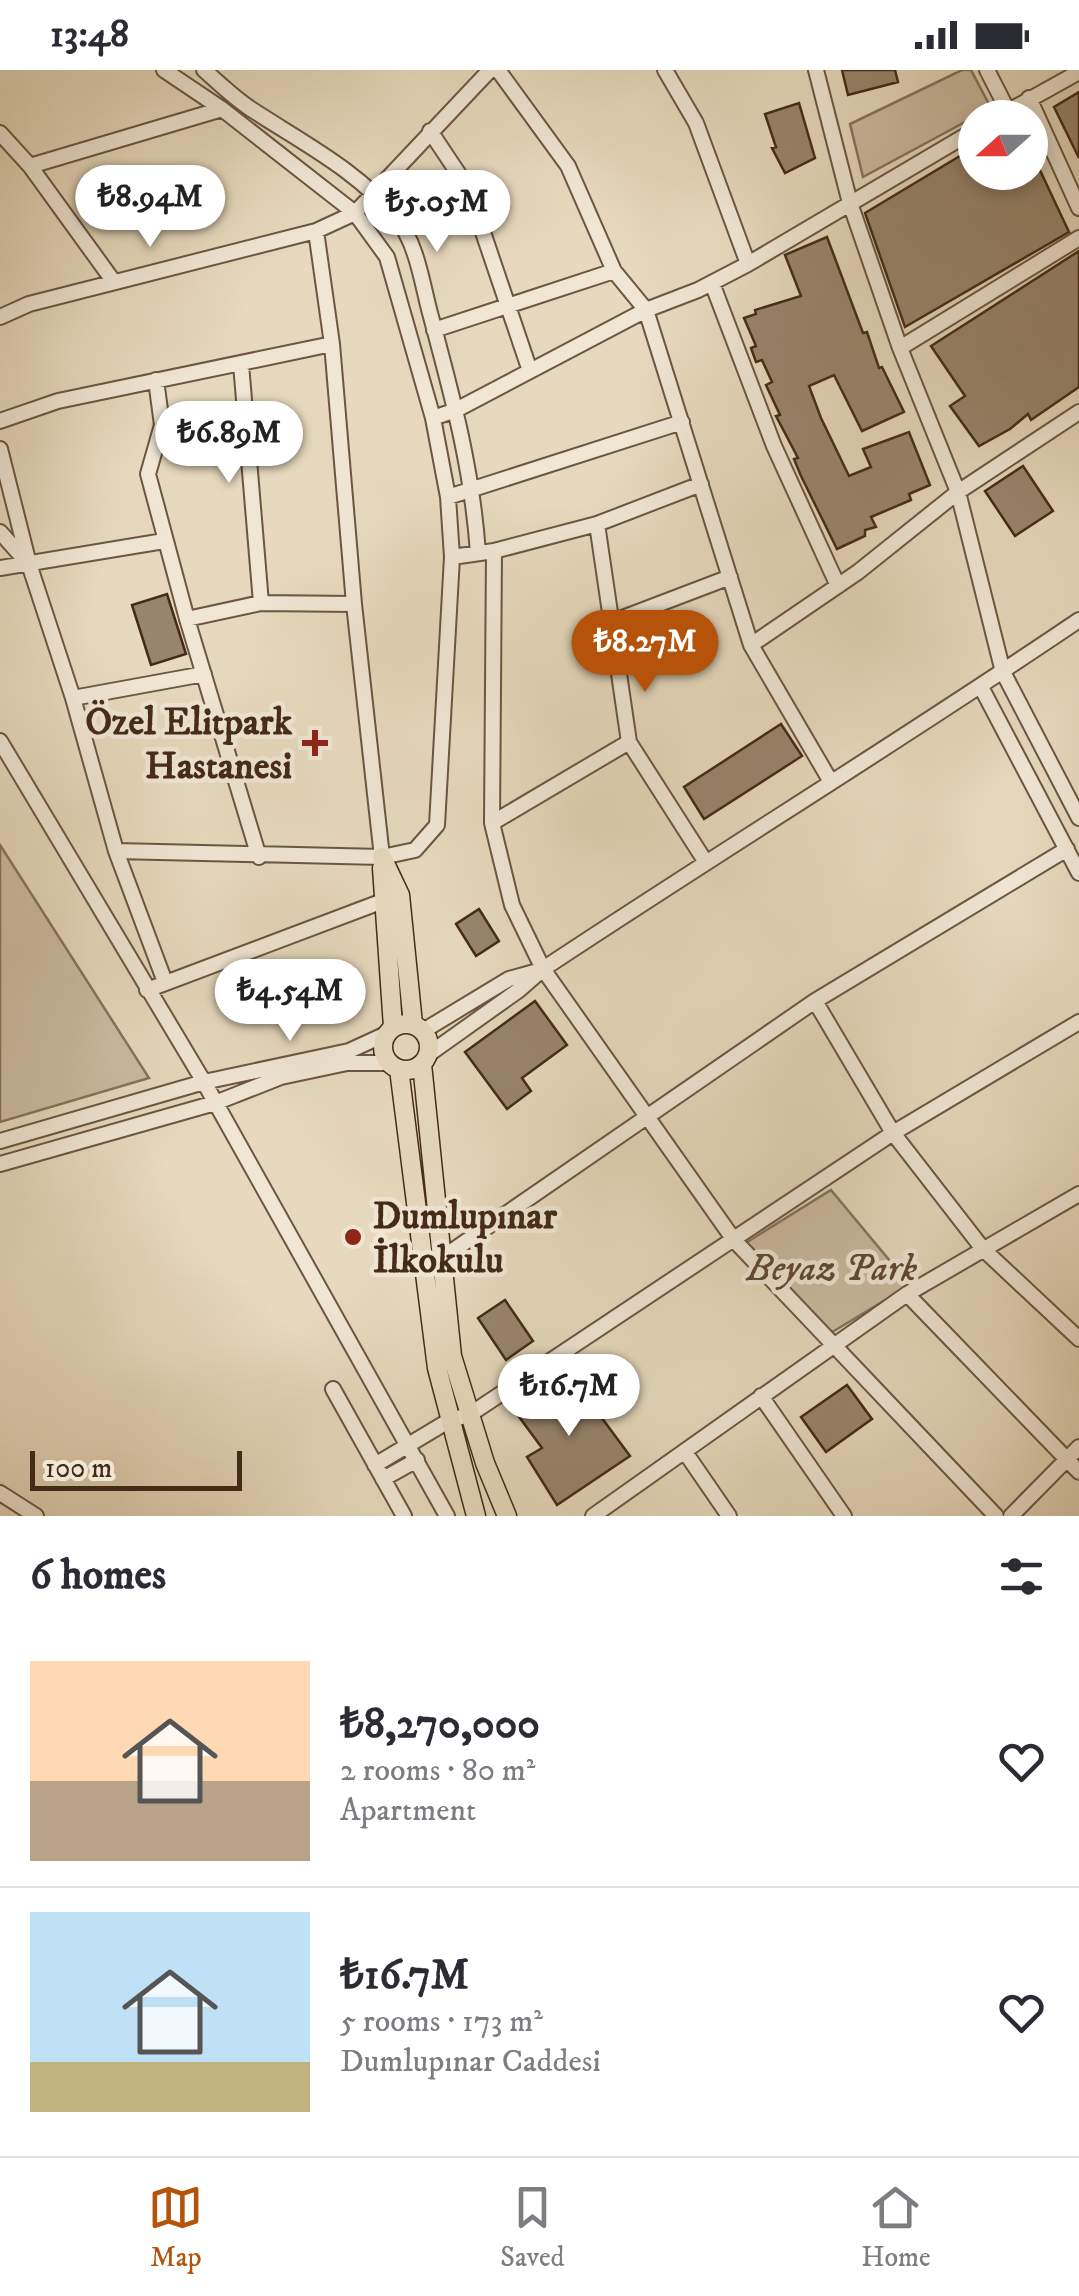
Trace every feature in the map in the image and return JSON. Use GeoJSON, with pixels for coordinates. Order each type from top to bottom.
{"type":"FeatureCollection","features":[{"type":"Feature","properties":{"kind":"main road"},"geometry":{"type":"LineString","coordinates":[[382,857],[390,1030],[382,1044],[394,1066],[437,1368],[507,1516]]}},
{"type":"Feature","properties":{"kind":"main road"},"geometry":{"type":"LineString","coordinates":[[382,857],[400,895],[418,1028],[429,1042],[425,1059],[442,1258],[459,1418],[476,1516]]}},
{"type":"Feature","properties":{"kind":"main road"},"geometry":{"type":"LineString","coordinates":[[390,1030],[418,1028]]}},
{"type":"Feature","properties":{"kind":"main road"},"geometry":{"type":"LineString","coordinates":[[394,1066],[411,1070],[425,1059]]}},
{"type":"Feature","properties":{"kind":"street"},"geometry":{"type":"LineString","coordinates":[[116,851],[382,857],[415,850],[437,825],[452,557],[448,497],[433,418],[387,257],[355,212],[222,109],[164,70]]}},
{"type":"Feature","properties":{"kind":"street"},"geometry":{"type":"LineString","coordinates":[[204,70],[246,107],[320,152],[372,193],[399,221],[415,257],[456,410],[486,552],[492,823],[512,905],[543,969],[734,1240],[996,1516]]}},
{"type":"Feature","properties":{"kind":"street"},"geometry":{"type":"LineString","coordinates":[[0,316],[29,304],[316,231],[355,212],[490,70]]}},
{"type":"Feature","properties":{"kind":"street"},"geometry":{"type":"LineString","coordinates":[[498,70],[568,166],[614,271],[646,310],[752,645],[831,782]]}},
{"type":"Feature","properties":{"kind":"street"},"geometry":{"type":"LineString","coordinates":[[665,70],[696,123],[748,264]]}},
{"type":"Feature","properties":{"kind":"street"},"geometry":{"type":"LineString","coordinates":[[816,70],[850,203],[900,348],[958,492],[1003,672],[1079,818]]}},
{"type":"Feature","properties":{"kind":"street"},"geometry":{"type":"LineString","coordinates":[[987,70],[997,100]]}},
{"type":"Feature","properties":{"kind":"street"},"geometry":{"type":"LineString","coordinates":[[1026,100],[1074,72]]}},
{"type":"Feature","properties":{"kind":"street"},"geometry":{"type":"LineString","coordinates":[[1029,98],[1079,208]]}},
{"type":"Feature","properties":{"kind":"street"},"geometry":{"type":"LineString","coordinates":[[30,166],[222,109]]}},
{"type":"Feature","properties":{"kind":"street"},"geometry":{"type":"LineString","coordinates":[[430,131],[468,188],[530,371]]}},
{"type":"Feature","properties":{"kind":"street"},"geometry":{"type":"LineString","coordinates":[[0,133],[30,166],[114,282]]}},
{"type":"Feature","properties":{"kind":"street"},"geometry":{"type":"LineString","coordinates":[[433,418],[456,410],[646,310],[748,264],[958,140]]}},
{"type":"Feature","properties":{"kind":"street"},"geometry":{"type":"LineString","coordinates":[[316,231],[332,344],[354,604],[382,857]]}},
{"type":"Feature","properties":{"kind":"street"},"geometry":{"type":"LineString","coordinates":[[900,348],[1079,238]]}},
{"type":"Feature","properties":{"kind":"street"},"geometry":{"type":"LineString","coordinates":[[434,330],[614,271]]}},
{"type":"Feature","properties":{"kind":"street"},"geometry":{"type":"LineString","coordinates":[[712,283],[774,446],[838,586]]}},
{"type":"Feature","properties":{"kind":"street"},"geometry":{"type":"LineString","coordinates":[[0,421],[58,401],[332,344]]}},
{"type":"Feature","properties":{"kind":"street"},"geometry":{"type":"LineString","coordinates":[[241,364],[261,603]]}},
{"type":"Feature","properties":{"kind":"street"},"geometry":{"type":"LineString","coordinates":[[156,380],[162,425],[148,474],[164,541],[259,857]]}},
{"type":"Feature","properties":{"kind":"street"},"geometry":{"type":"LineString","coordinates":[[752,645],[838,586],[958,492],[1079,412]]}},
{"type":"Feature","properties":{"kind":"street"},"geometry":{"type":"LineString","coordinates":[[448,497],[682,422]]}},
{"type":"Feature","properties":{"kind":"street"},"geometry":{"type":"LineString","coordinates":[[158,440],[248,441]]}},
{"type":"Feature","properties":{"kind":"street"},"geometry":{"type":"LineString","coordinates":[[0,449],[29,564],[73,698],[116,851],[165,982]]}},
{"type":"Feature","properties":{"kind":"street"},"geometry":{"type":"LineString","coordinates":[[452,557],[597,524],[701,484]]}},
{"type":"Feature","properties":{"kind":"street"},"geometry":{"type":"LineString","coordinates":[[597,524],[630,742],[706,861]]}},
{"type":"Feature","properties":{"kind":"street"},"geometry":{"type":"LineString","coordinates":[[0,532],[29,564]]}},
{"type":"Feature","properties":{"kind":"street"},"geometry":{"type":"LineString","coordinates":[[0,568],[164,541]]}},
{"type":"Feature","properties":{"kind":"street"},"geometry":{"type":"LineString","coordinates":[[612,622],[730,577]]}},
{"type":"Feature","properties":{"kind":"street"},"geometry":{"type":"LineString","coordinates":[[187,619],[261,603],[354,604]]}},
{"type":"Feature","properties":{"kind":"street"},"geometry":{"type":"LineString","coordinates":[[425,1059],[543,969],[981,688],[1079,620]]}},
{"type":"Feature","properties":{"kind":"street"},"geometry":{"type":"LineString","coordinates":[[73,698],[204,674]]}},
{"type":"Feature","properties":{"kind":"street"},"geometry":{"type":"LineString","coordinates":[[981,688],[1079,873]]}},
{"type":"Feature","properties":{"kind":"street"},"geometry":{"type":"LineString","coordinates":[[0,741],[204,1082],[447,1516]]}},
{"type":"Feature","properties":{"kind":"street"},"geometry":{"type":"LineString","coordinates":[[492,823],[630,742]]}},
{"type":"Feature","properties":{"kind":"street"},"geometry":{"type":"LineString","coordinates":[[442,1258],[815,1001],[1067,849]]}},
{"type":"Feature","properties":{"kind":"street"},"geometry":{"type":"LineString","coordinates":[[147,990],[383,902]]}},
{"type":"Feature","properties":{"kind":"street"},"geometry":{"type":"LineString","coordinates":[[418,1028],[509,979],[543,969]]}},
{"type":"Feature","properties":{"kind":"street"},"geometry":{"type":"LineString","coordinates":[[815,1001],[893,1134],[983,1249],[1079,1338]]}},
{"type":"Feature","properties":{"kind":"street"},"geometry":{"type":"LineString","coordinates":[[375,1464],[459,1418],[893,1134],[1079,1022]]}},
{"type":"Feature","properties":{"kind":"street"},"geometry":{"type":"LineString","coordinates":[[0,1142],[204,1082],[350,1051],[390,1030]]}},
{"type":"Feature","properties":{"kind":"street"},"geometry":{"type":"LineString","coordinates":[[0,1164],[215,1103],[280,1076],[347,1063],[394,1066]]}},
{"type":"Feature","properties":{"kind":"street"},"geometry":{"type":"LineString","coordinates":[[593,1516],[907,1294],[1079,1194]]}},
{"type":"Feature","properties":{"kind":"street"},"geometry":{"type":"LineString","coordinates":[[907,1294],[1079,1472]]}},
{"type":"Feature","properties":{"kind":"street"},"geometry":{"type":"LineString","coordinates":[[332,1389],[404,1516]]}},
{"type":"Feature","properties":{"kind":"street"},"geometry":{"type":"LineString","coordinates":[[761,1396],[844,1516]]}},
{"type":"Feature","properties":{"kind":"street"},"geometry":{"type":"LineString","coordinates":[[1011,1516],[1079,1447]]}},
{"type":"Feature","properties":{"kind":"street"},"geometry":{"type":"LineString","coordinates":[[685,1452],[729,1516]]}},
{"type":"Feature","properties":{"kind":"street"},"geometry":{"type":"LineString","coordinates":[[383,1479],[418,1460]]}},
{"type":"Feature","properties":{"kind":"street"},"geometry":{"type":"LineString","coordinates":[[0,1493],[36,1516]]}},
{"type":"Feature","properties":{"kind":"green space"},"geometry":{"type":"Polygon","coordinates":[[[962,70],[971,70],[987,100],[958,100],[958,126],[863,177],[850,124],[962,70]]]}},
{"type":"Feature","properties":{"kind":"green space"},"geometry":{"type":"Polygon","coordinates":[[[0,845],[149,1078],[0,1122],[0,845]]]}},
{"type":"Feature","properties":{"kind":"green space","name":"Beyaz Park"},"geometry":{"type":"Polygon","coordinates":[[[831,1190],[910,1285],[829,1334],[744,1244],[831,1190]]]}},
{"type":"Feature","properties":{"kind":"building"},"geometry":{"type":"Polygon","coordinates":[[[842,70],[895,70],[898,82],[848,95],[842,70]]]}},
{"type":"Feature","properties":{"kind":"building"},"geometry":{"type":"Polygon","coordinates":[[[1079,92],[1079,158],[1054,107],[1079,92]]]}},
{"type":"Feature","properties":{"kind":"building"},"geometry":{"type":"Polygon","coordinates":[[[799,103],[815,158],[785,173],[772,148],[776,147],[765,114],[799,103]]]}},
{"type":"Feature","properties":{"kind":"building"},"geometry":{"type":"Polygon","coordinates":[[[958,157],[958,190],[1048,187],[1069,232],[905,327],[865,213],[958,157]]]}},
{"type":"Feature","properties":{"kind":"building"},"geometry":{"type":"Polygon","coordinates":[[[827,237],[863,333],[867,332],[879,368],[882,367],[904,412],[862,431],[834,375],[809,386],[821,418],[849,476],[871,467],[863,449],[909,432],[930,485],[909,494],[911,500],[871,517],[876,527],[837,549],[776,416],[780,415],[766,385],[772,382],[762,360],[756,362],[751,348],[756,346],[744,318],[756,314],[755,310],[801,296],[785,255],[827,237]]]}},
{"type":"Feature","properties":{"kind":"building"},"geometry":{"type":"Polygon","coordinates":[[[1079,251],[1079,387],[1031,420],[1028,414],[979,446],[950,406],[965,396],[931,346],[1079,251]]]}},
{"type":"Feature","properties":{"kind":"building"},"geometry":{"type":"Polygon","coordinates":[[[1023,466],[1053,511],[1015,536],[985,491],[1023,466]]]}},
{"type":"Feature","properties":{"kind":"building"},"geometry":{"type":"Polygon","coordinates":[[[167,594],[186,654],[151,665],[132,605],[167,594]]]}},
{"type":"Feature","properties":{"kind":"building"},"geometry":{"type":"Polygon","coordinates":[[[781,724],[802,756],[704,819],[684,787],[781,724]]]}},
{"type":"Feature","properties":{"kind":"building"},"geometry":{"type":"Polygon","coordinates":[[[479,909],[499,941],[476,956],[456,924],[479,909]]]}},
{"type":"Feature","properties":{"kind":"building"},"geometry":{"type":"Polygon","coordinates":[[[535,1001],[567,1045],[522,1078],[531,1091],[507,1109],[465,1052],[535,1001]]]}},
{"type":"Feature","properties":{"kind":"building"},"geometry":{"type":"Polygon","coordinates":[[[505,1300],[533,1341],[506,1360],[478,1318],[505,1300]]]}},
{"type":"Feature","properties":{"kind":"building"},"geometry":{"type":"Polygon","coordinates":[[[567,1371],[630,1456],[557,1505],[527,1457],[542,1448],[514,1410],[567,1371]]]}},
{"type":"Feature","properties":{"kind":"building"},"geometry":{"type":"Polygon","coordinates":[[[847,1385],[872,1419],[826,1452],[801,1417],[847,1385]]]}},
{"type":"Feature","properties":{"kind":"place","name":"Özel Elitpark Hastanesi"},"geometry":{"type":"Point","coordinates":[315,743]}},
{"type":"Feature","properties":{"kind":"place","name":"Dumlupınar İlkokulu"},"geometry":{"type":"Point","coordinates":[353,1237]}}]}
